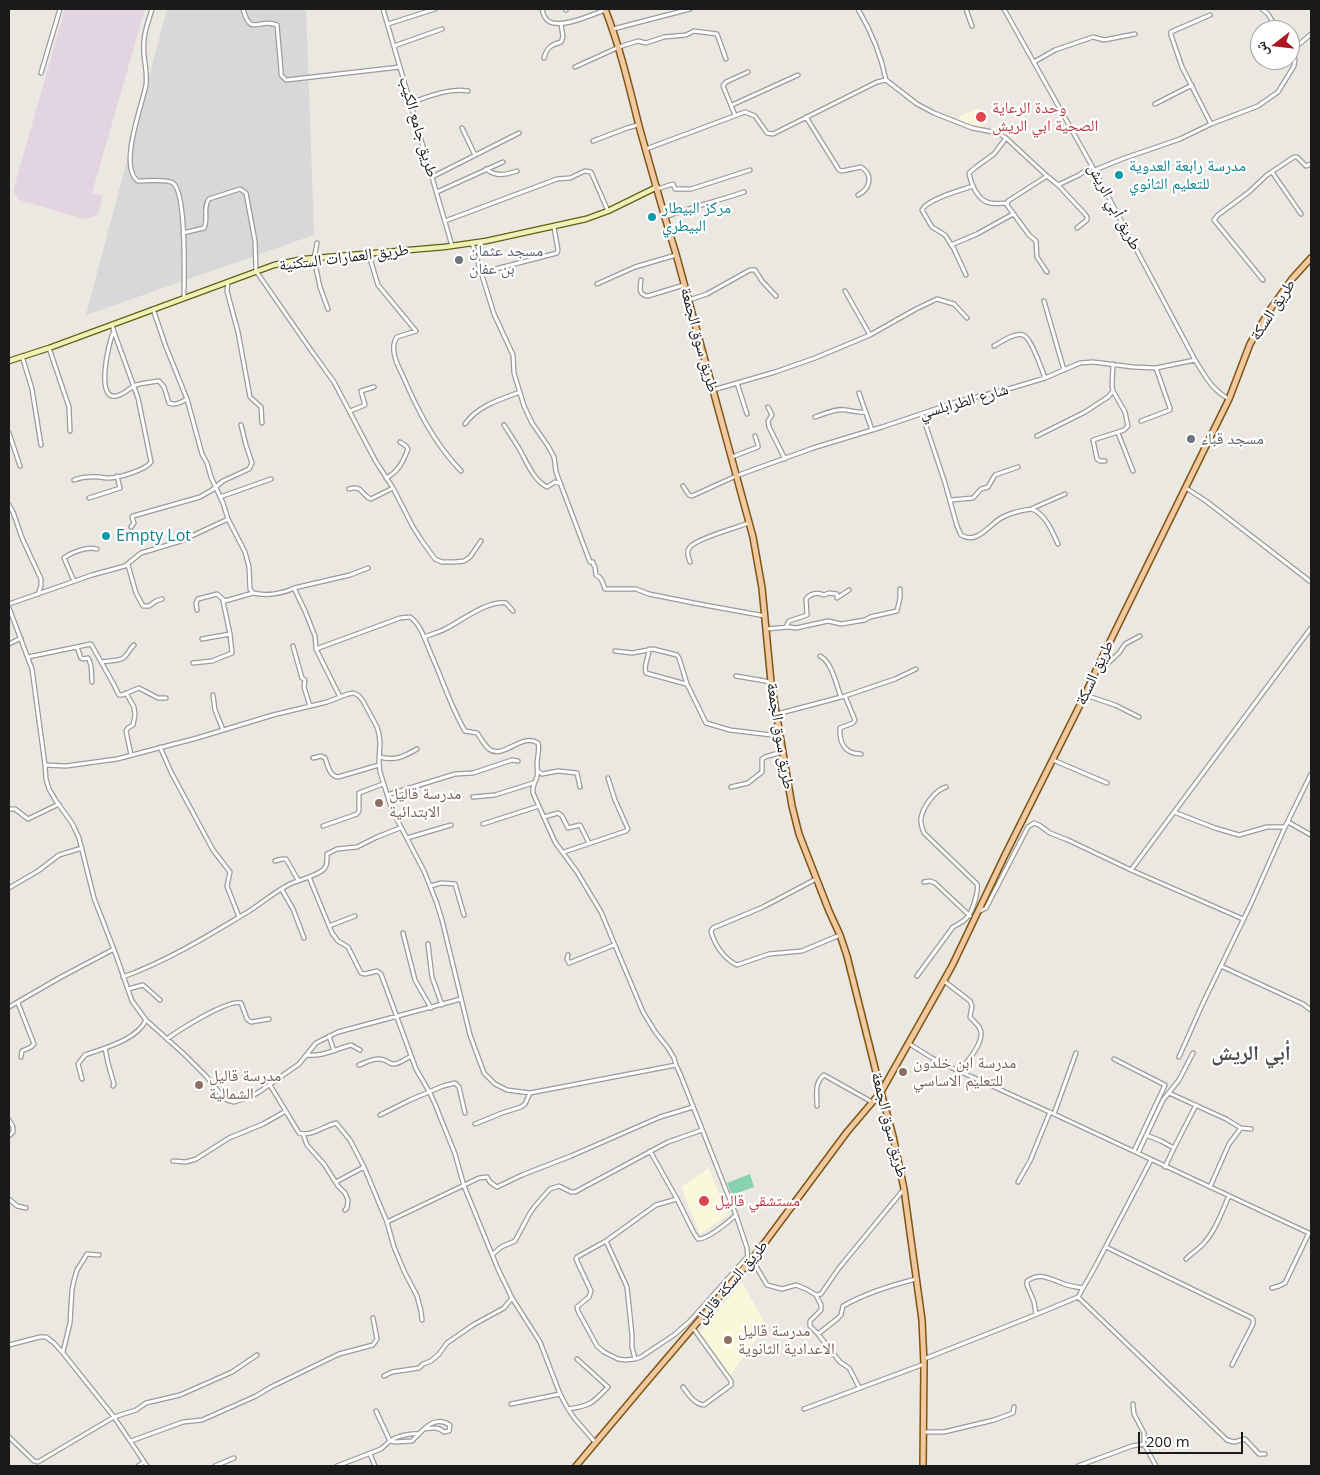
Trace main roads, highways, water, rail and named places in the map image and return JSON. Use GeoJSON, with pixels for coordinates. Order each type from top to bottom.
{"type":"FeatureCollection","features":[{"type":"Feature","properties":{"kind":"main road","name":"طريق سوق الجمعة"},"geometry":{"type":"LineString","coordinates":[[605,10],[613,29],[632,91],[639,125],[664,218],[689,300],[753,537],[765,616],[771,682],[782,752],[799,834],[847,956],[880,1092],[893,1136],[904,1189],[921,1305],[924,1361],[923,1466]]}},
{"type":"Feature","properties":{"kind":"main road","name":"طريق العمارات السكنية"},"geometry":{"type":"LineString","coordinates":[[9,361],[256,271],[288,262],[452,246],[554,227],[608,211],[657,188]]}},
{"type":"Feature","properties":{"kind":"main road","name":"طريق السكة"},"geometry":{"type":"LineString","coordinates":[[880,1092],[944,981],[1086,695],[1098,666],[1229,399],[1250,344],[1269,311],[1292,279],[1311,258]]}},
{"type":"Feature","properties":{"kind":"main road","name":"طريق السكة قاليل"},"geometry":{"type":"LineString","coordinates":[[576,1466],[750,1258],[760,1249],[847,1132],[880,1092]]}},
{"type":"Feature","properties":{"kind":"place","name":"وحدة الرعاية الصحية ابي الريش"},"geometry":{"type":"Point","coordinates":[981,117]}},
{"type":"Feature","properties":{"kind":"place","name":"مدرسة رابعة العدوية للتعليم الثانوي"},"geometry":{"type":"Point","coordinates":[1119,175]}},
{"type":"Feature","properties":{"kind":"place","name":"مركز البيطار البيطري"},"geometry":{"type":"Point","coordinates":[652,217]}},
{"type":"Feature","properties":{"kind":"place","name":"مسجد عثمان بن عفان"},"geometry":{"type":"Point","coordinates":[459,260]}},
{"type":"Feature","properties":{"kind":"place","name":"مسجد قباء"},"geometry":{"type":"Point","coordinates":[1191,439]}},
{"type":"Feature","properties":{"kind":"place","name":"Empty Lot"},"geometry":{"type":"Point","coordinates":[106,536]}},
{"type":"Feature","properties":{"kind":"place","name":"مدرسة قاليل الابتدائية"},"geometry":{"type":"Point","coordinates":[379,803]}},
{"type":"Feature","properties":{"kind":"place","name":"مدرسة ابن خلدون للتعليم الاساسي"},"geometry":{"type":"Point","coordinates":[903,1072]}},
{"type":"Feature","properties":{"kind":"place","name":"مدرسة قاليل الشمالية"},"geometry":{"type":"Point","coordinates":[199,1085]}},
{"type":"Feature","properties":{"kind":"place","name":"مستشقي قاليل"},"geometry":{"type":"Point","coordinates":[704,1201]}},
{"type":"Feature","properties":{"kind":"place","name":"مدرسة قاليل الاعدادية الثانوية"},"geometry":{"type":"Point","coordinates":[728,1340]}},
{"type":"Feature","properties":{"kind":"district","name":"أبي الريش"},"geometry":{"type":"Point","coordinates":[1251,1054]}}]}
